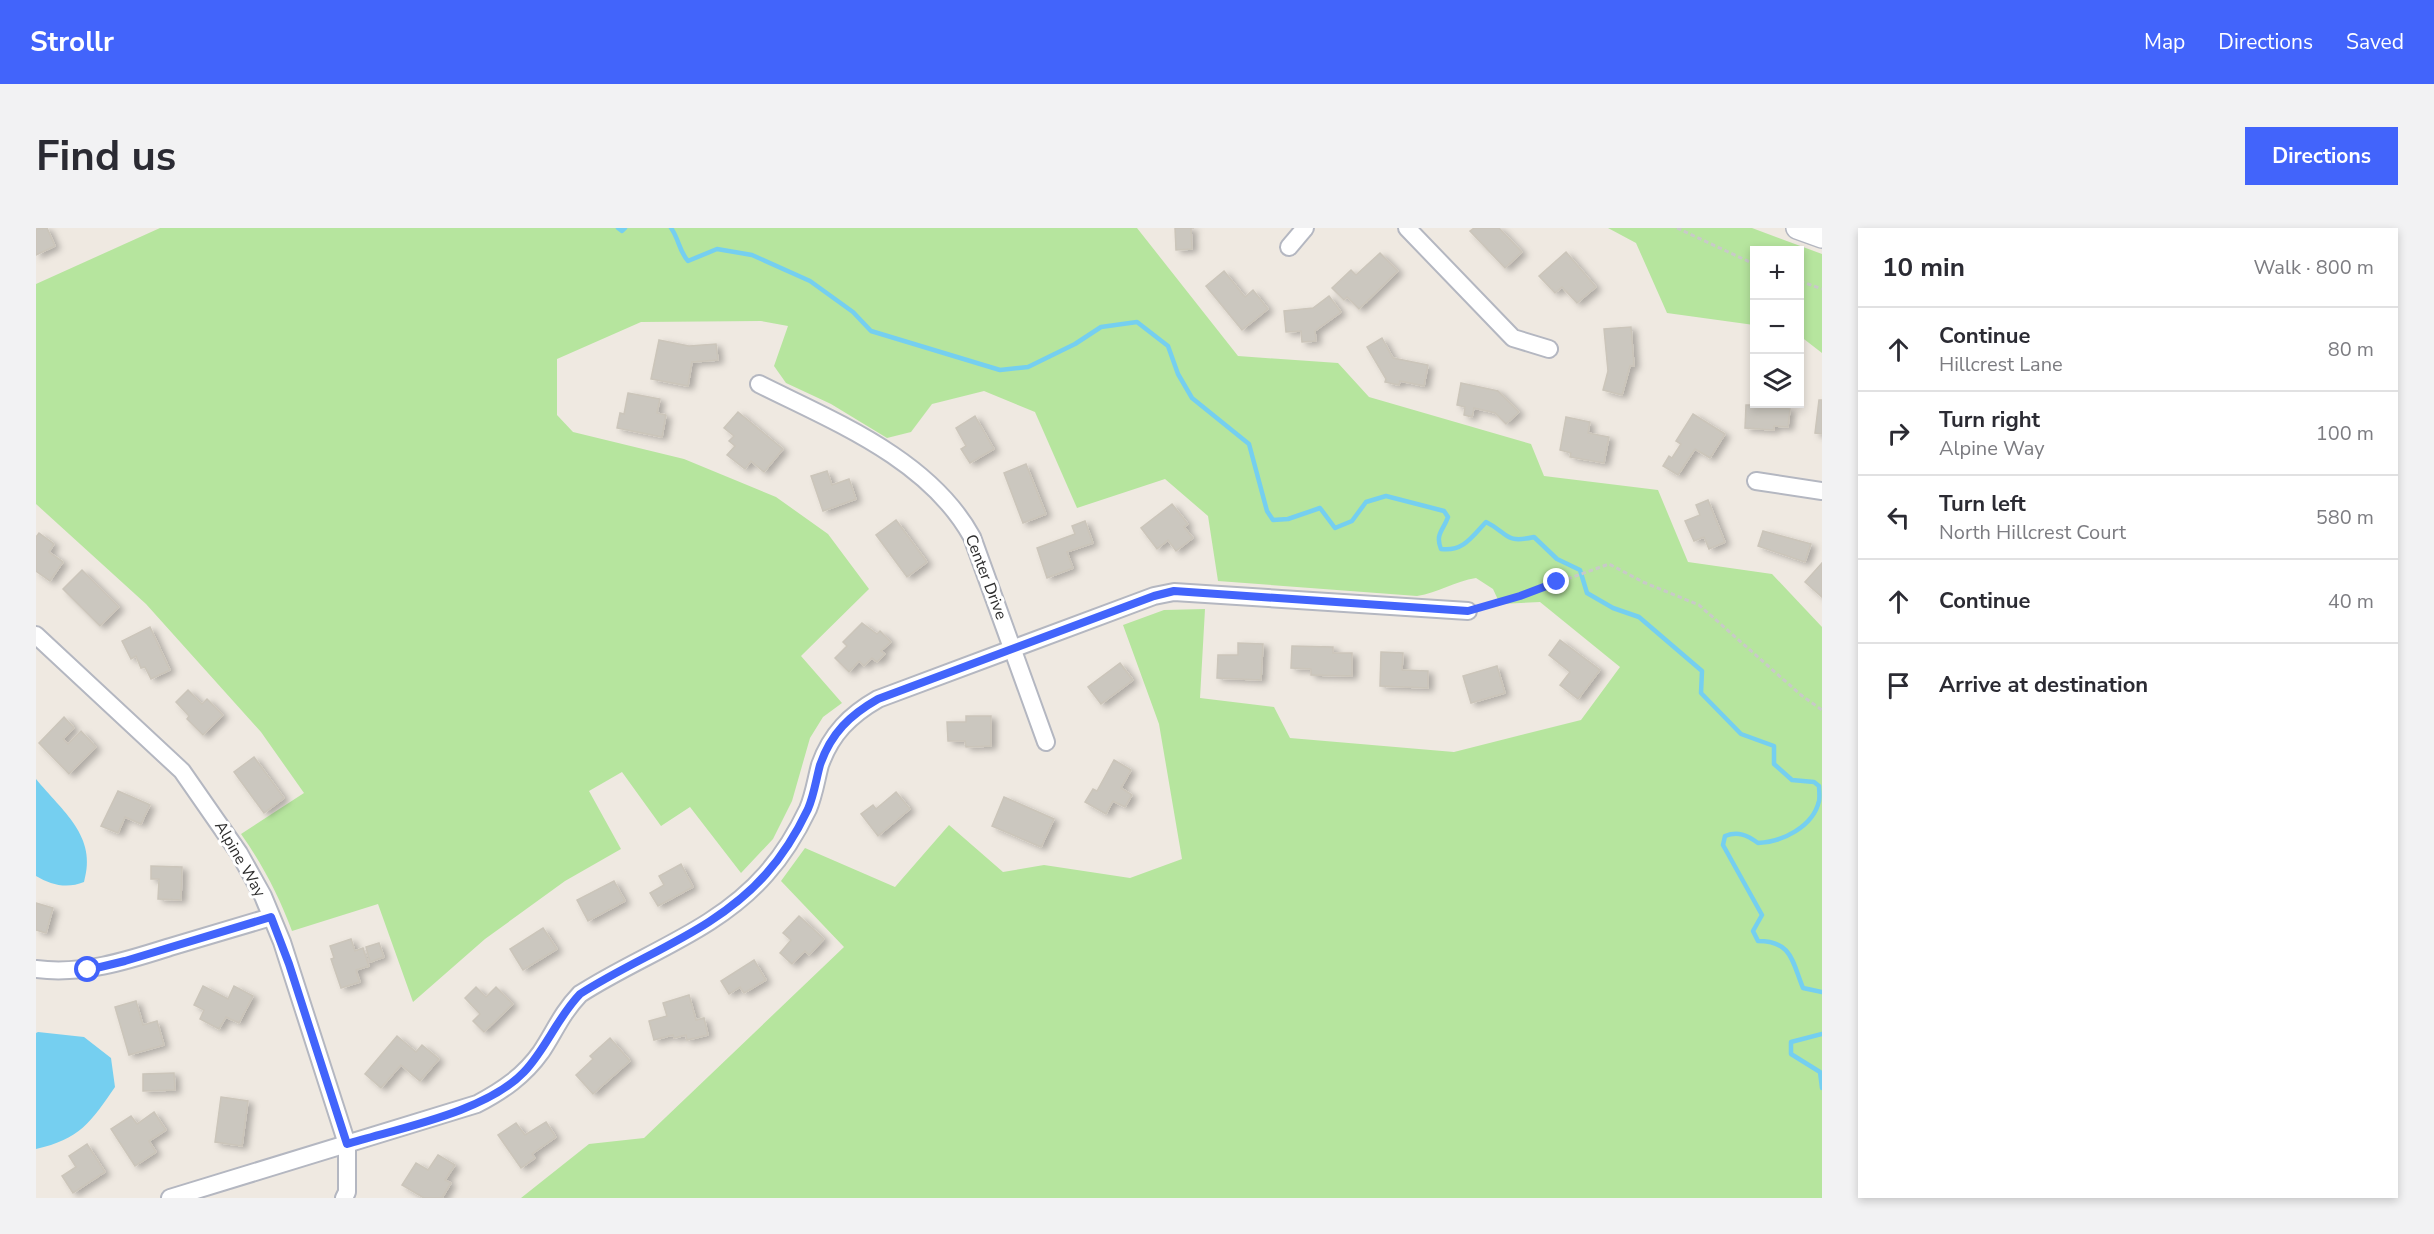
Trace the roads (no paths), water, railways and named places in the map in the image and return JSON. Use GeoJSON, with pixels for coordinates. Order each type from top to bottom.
{"type":"FeatureCollection","features":[{"type":"Feature","properties":{"kind":"street"},"geometry":{"type":"LineString","coordinates":[[1289,247],[1305,228]]}},
{"type":"Feature","properties":{"kind":"street"},"geometry":{"type":"LineString","coordinates":[[1407,228],[1513,338],[1549,349]]}},
{"type":"Feature","properties":{"kind":"street"},"geometry":{"type":"LineString","coordinates":[[1797,228],[1822,237]]}},
{"type":"Feature","properties":{"kind":"street","name":"Center Drive"},"geometry":{"type":"LineString","coordinates":[[759,384],[867,440],[907,466],[946,498],[972,537],[1046,742]]}},
{"type":"Feature","properties":{"kind":"street"},"geometry":{"type":"LineString","coordinates":[[1756,481],[1822,491]]}},
{"type":"Feature","properties":{"kind":"street"},"geometry":{"type":"LineString","coordinates":[[170,1198],[477,1104],[502,1091],[523,1073],[541,1051],[565,1010],[580,994],[705,926],[739,902],[765,875],[780,856],[808,808],[830,740],[843,723],[878,699],[1154,596],[1174,591],[1468,611]]}},
{"type":"Feature","properties":{"kind":"street","name":"Alpine Way"},"geometry":{"type":"LineString","coordinates":[[36,635],[182,771],[239,853],[271,917],[289,964],[347,1144],[347,1192],[344,1198]]}},
{"type":"Feature","properties":{"kind":"street"},"geometry":{"type":"LineString","coordinates":[[36,969],[88,970],[271,917]]}},
{"type":"Feature","properties":{"kind":"water"},"geometry":{"type":"Polygon","coordinates":[[[36,779],[75,825],[82,838],[87,866],[84,882],[59,885],[36,876],[36,779]]]}},
{"type":"Feature","properties":{"kind":"water"},"geometry":{"type":"Polygon","coordinates":[[[36,1033],[84,1037],[111,1058],[115,1087],[99,1110],[83,1127],[64,1140],[36,1149],[36,1033]]]}},
{"type":"Feature","properties":{"kind":"waterway"},"geometry":{"type":"LineString","coordinates":[[618,228],[622,231],[625,228]]}},
{"type":"Feature","properties":{"kind":"waterway"},"geometry":{"type":"LineString","coordinates":[[671,228],[688,261],[717,249],[752,255],[810,281],[853,312],[871,331],[1000,370],[1028,367],[1075,344],[1101,327],[1137,322],[1168,346],[1178,374],[1192,398],[1249,444],[1267,511],[1273,520],[1288,519],[1320,508],[1335,528],[1352,521],[1366,502],[1386,496],[1444,511],[1448,517],[1439,536],[1441,549],[1461,546],[1486,522],[1512,538],[1534,537],[1557,559],[1580,570],[1587,593],[1613,608],[1639,617],[1702,671],[1701,693],[1741,734],[1774,746],[1774,764],[1792,780],[1814,782],[1819,786],[1816,810],[1795,831],[1777,840],[1758,843],[1750,838],[1734,834],[1725,836],[1723,845],[1762,915],[1753,931],[1758,941],[1769,942],[1784,949],[1793,961],[1803,988],[1822,992]]}},
{"type":"Feature","properties":{"kind":"waterway"},"geometry":{"type":"LineString","coordinates":[[1822,1034],[1791,1042],[1791,1054],[1820,1072],[1822,1088]]}}]}
